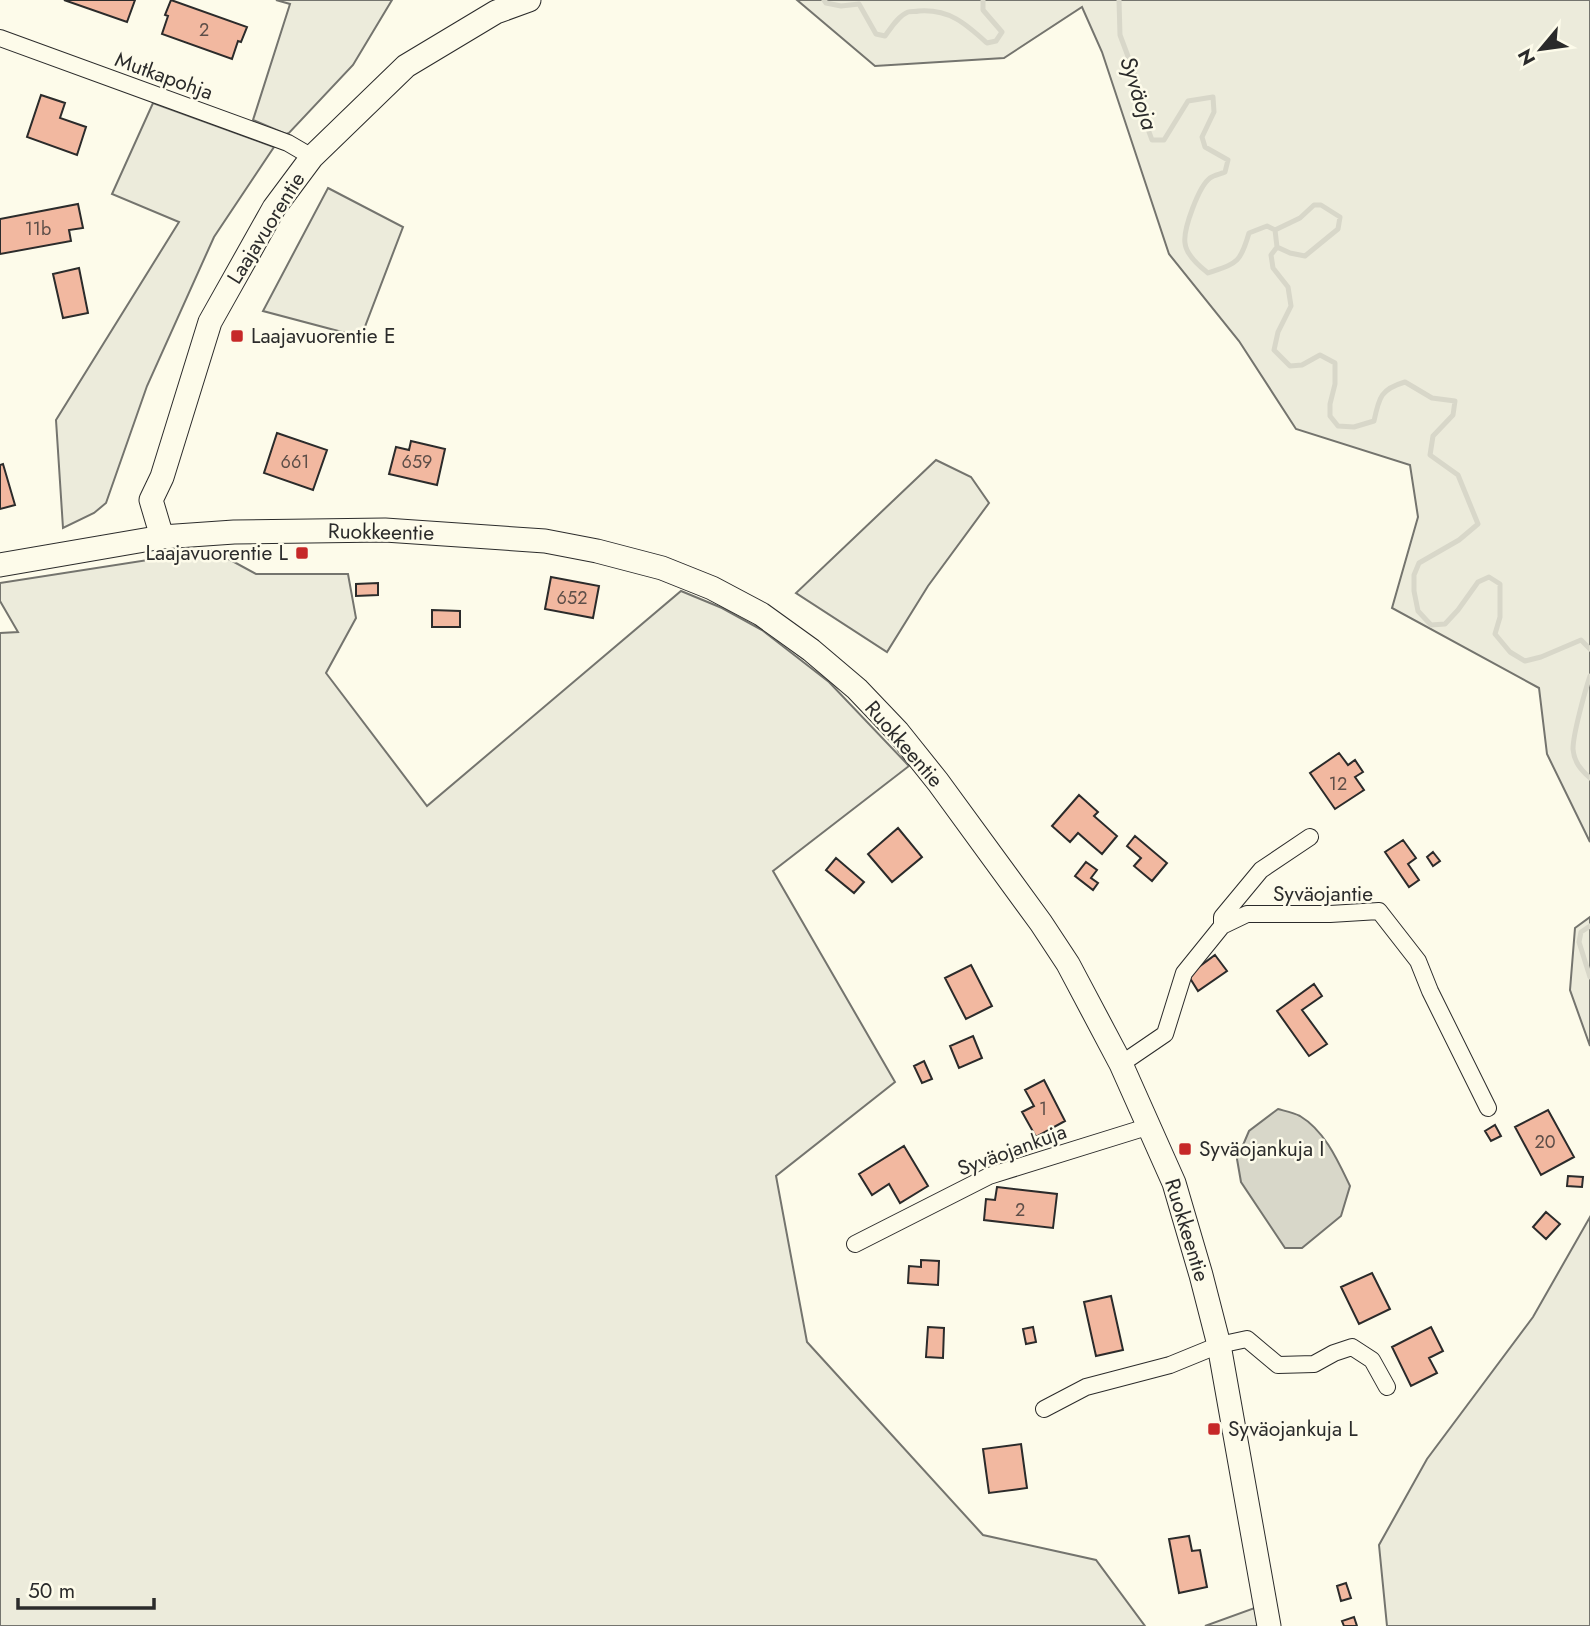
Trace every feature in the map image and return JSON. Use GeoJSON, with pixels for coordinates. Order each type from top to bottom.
{"type":"FeatureCollection","features":[{"type":"Feature","properties":{"kind":"street","name":"Laajavuorentie"},"geometry":{"type":"LineString","coordinates":[[162,537],[151,500],[162,477],[210,322],[274,208],[312,157],[405,66],[496,12],[529,0]]}},
{"type":"Feature","properties":{"kind":"street","name":"Mutkapohja"},"geometry":{"type":"LineString","coordinates":[[0,38],[288,143],[312,157]]}},
{"type":"Feature","properties":{"kind":"street","name":"Ruokkeentie"},"geometry":{"type":"LineString","coordinates":[[0,565],[162,537],[234,532],[385,530],[545,541],[662,568],[712,588],[761,614],[811,650],[857,689],[898,732],[938,782],[1068,964],[1121,1064],[1174,1182],[1201,1275],[1219,1345],[1269,1626]]}},
{"type":"Feature","properties":{"kind":"street"},"geometry":{"type":"LineString","coordinates":[[1121,1064],[1165,1034],[1185,973],[1222,926],[1222,917],[1261,870],[1310,837]]}},
{"type":"Feature","properties":{"kind":"street","name":"Syväojantie"},"geometry":{"type":"LineString","coordinates":[[1222,926],[1248,914],[1379,911],[1418,961],[1488,1108]]}},
{"type":"Feature","properties":{"kind":"street","name":"Syväojankuja"},"geometry":{"type":"LineString","coordinates":[[855,1244],[989,1176],[1150,1126]]}},
{"type":"Feature","properties":{"kind":"street"},"geometry":{"type":"LineString","coordinates":[[1044,1409],[1086,1387],[1170,1365],[1219,1345],[1247,1339],[1278,1365],[1314,1364],[1352,1347],[1372,1360],[1387,1387]]}},
{"type":"Feature","properties":{"kind":"shaded area"},"geometry":{"type":"Polygon","coordinates":[[[276,0],[392,0],[353,65],[286,134],[253,120],[290,4],[276,0]]]}},
{"type":"Feature","properties":{"kind":"shaded area"},"geometry":{"type":"Polygon","coordinates":[[[797,0],[1590,0],[1590,842],[1547,754],[1539,688],[1392,608],[1418,517],[1410,465],[1296,429],[1239,341],[1169,254],[1102,52],[1082,7],[1004,58],[875,66],[797,0]]]}},
{"type":"Feature","properties":{"kind":"shaded area"},"geometry":{"type":"Polygon","coordinates":[[[153,103],[274,147],[214,237],[147,386],[106,503],[94,513],[63,528],[56,420],[179,222],[112,194],[153,103]]]}},
{"type":"Feature","properties":{"kind":"shaded area"},"geometry":{"type":"Polygon","coordinates":[[[328,188],[403,227],[361,337],[263,311],[328,188]]]}},
{"type":"Feature","properties":{"kind":"shaded area"},"geometry":{"type":"Polygon","coordinates":[[[936,460],[971,477],[989,503],[928,586],[887,652],[796,593],[936,460]]]}},
{"type":"Feature","properties":{"kind":"shaded area"},"geometry":{"type":"Polygon","coordinates":[[[212,550],[256,574],[348,574],[356,618],[326,673],[427,806],[681,591],[722,608],[762,630],[829,682],[909,766],[773,871],[895,1082],[776,1176],[807,1342],[983,1535],[1096,1560],[1145,1626],[0,1626],[0,633],[18,632],[0,601],[0,583],[212,550]]]}},
{"type":"Feature","properties":{"kind":"shaded area"},"geometry":{"type":"Polygon","coordinates":[[[1590,917],[1590,1046],[1570,990],[1575,928],[1590,917]]]}},
{"type":"Feature","properties":{"kind":"shaded area"},"geometry":{"type":"Polygon","coordinates":[[[1278,1109],[1300,1116],[1317,1130],[1330,1147],[1350,1186],[1341,1216],[1302,1248],[1285,1248],[1241,1182],[1237,1159],[1249,1131],[1278,1109]]]}},
{"type":"Feature","properties":{"kind":"shaded area"},"geometry":{"type":"Polygon","coordinates":[[[1590,1217],[1590,1626],[1387,1626],[1379,1545],[1427,1459],[1533,1317],[1590,1217]]]}},
{"type":"Feature","properties":{"kind":"shaded area"},"geometry":{"type":"Polygon","coordinates":[[[1260,1606],[1264,1626],[1205,1626],[1260,1606]]]}},
{"type":"Feature","properties":{"kind":"building"},"geometry":{"type":"Polygon","coordinates":[[[64,0],[135,0],[127,22],[64,0]]]}},
{"type":"Feature","properties":{"kind":"building"},"geometry":{"type":"Polygon","coordinates":[[[171,0],[247,27],[241,42],[238,41],[232,59],[162,34],[171,0]]]}},
{"type":"Feature","properties":{"kind":"building"},"geometry":{"type":"Polygon","coordinates":[[[41,95],[65,103],[60,118],[86,127],[77,155],[27,137],[41,95]]]}},
{"type":"Feature","properties":{"kind":"building"},"geometry":{"type":"Polygon","coordinates":[[[78,204],[83,228],[69,230],[71,241],[0,254],[0,219],[78,204]]]}},
{"type":"Feature","properties":{"kind":"building"},"geometry":{"type":"Polygon","coordinates":[[[79,268],[88,313],[63,318],[53,274],[79,268]]]}},
{"type":"Feature","properties":{"kind":"building"},"geometry":{"type":"Polygon","coordinates":[[[277,433],[327,450],[313,490],[264,473],[277,433]]]}},
{"type":"Feature","properties":{"kind":"building"},"geometry":{"type":"Polygon","coordinates":[[[411,441],[445,449],[437,485],[389,474],[396,447],[409,450],[411,441]]]}},
{"type":"Feature","properties":{"kind":"building"},"geometry":{"type":"Polygon","coordinates":[[[3,464],[15,505],[0,509],[0,465],[3,464]]]}},
{"type":"Feature","properties":{"kind":"building"},"geometry":{"type":"Polygon","coordinates":[[[551,577],[599,586],[593,618],[545,609],[551,577]]]}},
{"type":"Feature","properties":{"kind":"building"},"geometry":{"type":"Polygon","coordinates":[[[378,583],[378,595],[356,596],[356,584],[378,583]]]}},
{"type":"Feature","properties":{"kind":"building"},"geometry":{"type":"Polygon","coordinates":[[[432,610],[460,611],[460,627],[432,627],[432,610]]]}},
{"type":"Feature","properties":{"kind":"building"},"geometry":{"type":"Polygon","coordinates":[[[1339,753],[1348,765],[1355,760],[1363,772],[1355,777],[1364,790],[1335,809],[1310,773],[1339,753]]]}},
{"type":"Feature","properties":{"kind":"building"},"geometry":{"type":"Polygon","coordinates":[[[1079,795],[1098,812],[1094,816],[1117,836],[1102,854],[1078,833],[1070,842],[1052,826],[1079,795]]]}},
{"type":"Feature","properties":{"kind":"building"},"geometry":{"type":"Polygon","coordinates":[[[898,828],[922,857],[892,882],[868,854],[898,828]]]}},
{"type":"Feature","properties":{"kind":"building"},"geometry":{"type":"Polygon","coordinates":[[[1135,836],[1167,863],[1152,881],[1134,866],[1141,858],[1127,846],[1135,836]]]}},
{"type":"Feature","properties":{"kind":"building"},"geometry":{"type":"Polygon","coordinates":[[[1403,840],[1416,858],[1408,864],[1419,880],[1409,887],[1385,852],[1403,840]]]}},
{"type":"Feature","properties":{"kind":"building"},"geometry":{"type":"Polygon","coordinates":[[[1433,852],[1440,861],[1433,866],[1427,857],[1433,852]]]}},
{"type":"Feature","properties":{"kind":"building"},"geometry":{"type":"Polygon","coordinates":[[[836,858],[864,882],[854,893],[826,870],[836,858]]]}},
{"type":"Feature","properties":{"kind":"building"},"geometry":{"type":"Polygon","coordinates":[[[1086,862],[1097,870],[1091,878],[1098,883],[1093,890],[1075,876],[1086,862]]]}},
{"type":"Feature","properties":{"kind":"building"},"geometry":{"type":"Polygon","coordinates":[[[1215,955],[1227,971],[1198,991],[1188,975],[1215,955]]]}},
{"type":"Feature","properties":{"kind":"building"},"geometry":{"type":"Polygon","coordinates":[[[971,965],[992,1006],[966,1019],[945,978],[971,965]]]}},
{"type":"Feature","properties":{"kind":"building"},"geometry":{"type":"Polygon","coordinates":[[[1314,984],[1322,996],[1302,1010],[1327,1044],[1309,1056],[1277,1011],[1314,984]]]}},
{"type":"Feature","properties":{"kind":"building"},"geometry":{"type":"Polygon","coordinates":[[[973,1036],[982,1058],[959,1068],[950,1046],[973,1036]]]}},
{"type":"Feature","properties":{"kind":"building"},"geometry":{"type":"Polygon","coordinates":[[[924,1061],[932,1079],[922,1083],[914,1066],[924,1061]]]}},
{"type":"Feature","properties":{"kind":"building"},"geometry":{"type":"Polygon","coordinates":[[[1044,1080],[1065,1121],[1036,1137],[1022,1112],[1034,1106],[1025,1090],[1044,1080]]]}},
{"type":"Feature","properties":{"kind":"building"},"geometry":{"type":"Polygon","coordinates":[[[1548,1110],[1574,1157],[1541,1175],[1515,1127],[1548,1110]]]}},
{"type":"Feature","properties":{"kind":"building"},"geometry":{"type":"Polygon","coordinates":[[[1495,1125],[1501,1136],[1491,1141],[1485,1131],[1495,1125]]]}},
{"type":"Feature","properties":{"kind":"building"},"geometry":{"type":"Polygon","coordinates":[[[904,1146],[928,1186],[900,1203],[889,1184],[872,1195],[859,1174],[904,1146]]]}},
{"type":"Feature","properties":{"kind":"building"},"geometry":{"type":"Polygon","coordinates":[[[1568,1176],[1583,1177],[1582,1187],[1567,1186],[1568,1176]]]}},
{"type":"Feature","properties":{"kind":"building"},"geometry":{"type":"Polygon","coordinates":[[[997,1187],[1057,1194],[1053,1228],[984,1220],[986,1199],[995,1200],[997,1187]]]}},
{"type":"Feature","properties":{"kind":"building"},"geometry":{"type":"Polygon","coordinates":[[[1546,1212],[1560,1224],[1546,1239],[1533,1227],[1546,1212]]]}},
{"type":"Feature","properties":{"kind":"building"},"geometry":{"type":"Polygon","coordinates":[[[921,1260],[939,1261],[938,1285],[908,1283],[909,1266],[921,1267],[921,1260]]]}},
{"type":"Feature","properties":{"kind":"building"},"geometry":{"type":"Polygon","coordinates":[[[1372,1273],[1390,1309],[1359,1324],[1341,1287],[1372,1273]]]}},
{"type":"Feature","properties":{"kind":"building"},"geometry":{"type":"Polygon","coordinates":[[[1111,1296],[1123,1350],[1096,1356],[1084,1302],[1111,1296]]]}},
{"type":"Feature","properties":{"kind":"building"},"geometry":{"type":"Polygon","coordinates":[[[928,1327],[944,1328],[943,1358],[926,1357],[928,1327]]]}},
{"type":"Feature","properties":{"kind":"building"},"geometry":{"type":"Polygon","coordinates":[[[1033,1327],[1036,1342],[1026,1344],[1023,1329],[1033,1327]]]}},
{"type":"Feature","properties":{"kind":"building"},"geometry":{"type":"Polygon","coordinates":[[[1431,1327],[1443,1351],[1429,1358],[1437,1373],[1411,1386],[1392,1347],[1431,1327]]]}},
{"type":"Feature","properties":{"kind":"building"},"geometry":{"type":"Polygon","coordinates":[[[1021,1444],[1027,1488],[989,1493],[983,1449],[1021,1444]]]}},
{"type":"Feature","properties":{"kind":"building"},"geometry":{"type":"Polygon","coordinates":[[[1189,1536],[1192,1551],[1200,1550],[1207,1587],[1179,1593],[1169,1539],[1189,1536]]]}},
{"type":"Feature","properties":{"kind":"building"},"geometry":{"type":"Polygon","coordinates":[[[1346,1583],[1351,1598],[1341,1601],[1337,1586],[1346,1583]]]}},
{"type":"Feature","properties":{"kind":"building"},"geometry":{"type":"Polygon","coordinates":[[[1354,1617],[1357,1626],[1344,1626],[1342,1621],[1354,1617]]]}},
{"type":"Feature","properties":{"kind":"waterway","name":"Syväoja"},"geometry":{"type":"LineString","coordinates":[[824,0],[826,3],[841,6],[859,4],[876,34],[885,36],[898,19],[908,12],[930,11],[957,19],[987,43],[996,41],[1002,32],[983,10],[983,0]]}},
{"type":"Feature","properties":{"kind":"waterway","name":"Syväoja"},"geometry":{"type":"LineString","coordinates":[[1119,0],[1120,35],[1135,75],[1152,140],[1164,140],[1188,101],[1213,97],[1214,112],[1202,137],[1205,147],[1228,160],[1225,172],[1212,177],[1206,183],[1193,208],[1185,243],[1194,260],[1208,273],[1225,267],[1240,257],[1249,233],[1267,226],[1275,230],[1277,247],[1271,255],[1273,268],[1288,287],[1291,306],[1278,332],[1274,350],[1290,366],[1302,365],[1320,355],[1335,363],[1330,416],[1338,426],[1354,427],[1374,421],[1382,395],[1405,382],[1432,398],[1455,401],[1453,415],[1433,436],[1430,455],[1458,475],[1478,524],[1459,540],[1419,563],[1414,575],[1418,611],[1431,625],[1445,624],[1478,582],[1489,577],[1500,584],[1500,617],[1495,634],[1510,652],[1525,661],[1581,640],[1590,649]]}},
{"type":"Feature","properties":{"kind":"waterway"},"geometry":{"type":"LineString","coordinates":[[1275,230],[1300,218],[1314,205],[1321,205],[1340,217],[1338,229],[1305,256],[1277,247]]}},
{"type":"Feature","properties":{"kind":"waterway","name":"Syväoja"},"geometry":{"type":"LineString","coordinates":[[1590,676],[1573,749],[1578,765],[1590,778]]}},
{"type":"Feature","properties":{"kind":"waterway","name":"Syväoja"},"geometry":{"type":"LineString","coordinates":[[1590,926],[1581,932],[1579,942],[1590,977]]}},
{"type":"Feature","properties":{"kind":"place","name":"Laajavuorentie E"},"geometry":{"type":"Point","coordinates":[237,336]}},
{"type":"Feature","properties":{"kind":"place","name":"Laajavuorentie L"},"geometry":{"type":"Point","coordinates":[302,553]}},
{"type":"Feature","properties":{"kind":"place","name":"Syväojankuja I"},"geometry":{"type":"Point","coordinates":[1185,1149]}},
{"type":"Feature","properties":{"kind":"place","name":"Syväojankuja L"},"geometry":{"type":"Point","coordinates":[1214,1429]}}]}
